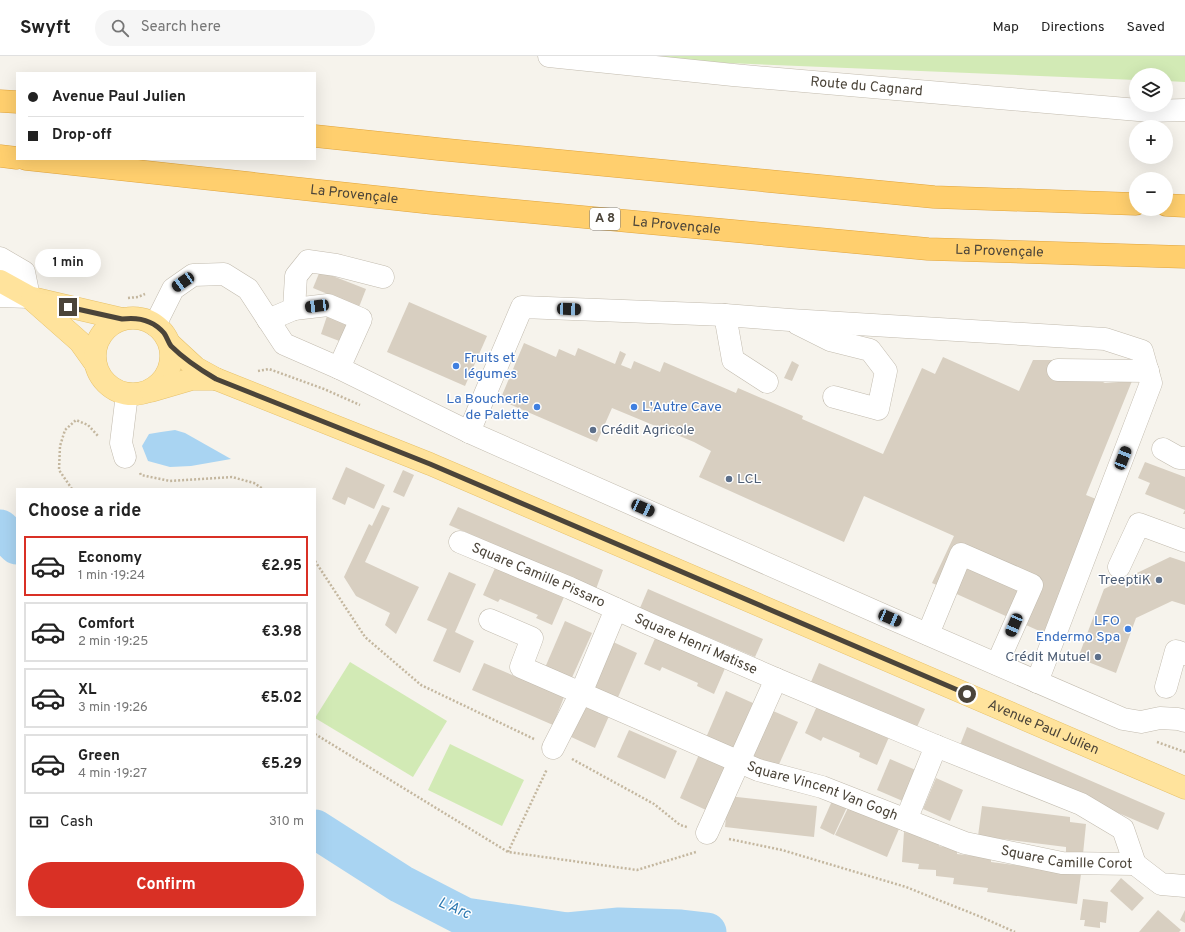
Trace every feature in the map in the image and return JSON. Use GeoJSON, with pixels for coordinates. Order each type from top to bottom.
{"type":"FeatureCollection","features":[{"type":"Feature","properties":{"kind":"highway"},"geometry":{"type":"LineString","coordinates":[[0,101],[16,102]]}},
{"type":"Feature","properties":{"kind":"highway"},"geometry":{"type":"LineString","coordinates":[[316,136],[934,197],[1129,204]]}},
{"type":"Feature","properties":{"kind":"highway"},"geometry":{"type":"LineString","coordinates":[[0,156],[16,158]]}},
{"type":"Feature","properties":{"kind":"highway","name":"La Provençale"},"geometry":{"type":"LineString","coordinates":[[35,160],[440,204],[928,249],[1185,257]]}},
{"type":"Feature","properties":{"kind":"highway"},"geometry":{"type":"LineString","coordinates":[[1173,205],[1185,206]]}},
{"type":"Feature","properties":{"kind":"main road"},"geometry":{"type":"LineString","coordinates":[[0,281],[29,297],[80,342],[95,363],[103,380],[110,387],[127,394],[138,394],[157,386],[164,379],[170,364],[170,344],[163,332],[155,325],[144,319],[122,319],[99,315],[29,297]]}},
{"type":"Feature","properties":{"kind":"main road"},"geometry":{"type":"LineString","coordinates":[[95,363],[95,348],[99,338],[105,329],[122,319]]}},
{"type":"Feature","properties":{"kind":"main road","name":"Avenue Paul Julien"},"geometry":{"type":"LineString","coordinates":[[170,344],[196,368],[216,379],[430,464],[1185,788]]}},
{"type":"Feature","properties":{"kind":"main road","name":"Avenue Paul Julien"},"geometry":{"type":"LineString","coordinates":[[148,391],[192,379],[216,379]]}},
{"type":"Feature","properties":{"kind":"street","name":"Route du Cagnard"},"geometry":{"type":"LineString","coordinates":[[549,56],[773,79],[1150,111],[1185,110]]}},
{"type":"Feature","properties":{"kind":"street"},"geometry":{"type":"LineString","coordinates":[[0,258],[24,272],[29,297],[0,296]]}},
{"type":"Feature","properties":{"kind":"street"},"geometry":{"type":"LineString","coordinates":[[294,308],[296,276],[308,261],[336,265],[383,277]]}},
{"type":"Feature","properties":{"kind":"street"},"geometry":{"type":"LineString","coordinates":[[155,325],[173,290],[193,275],[224,274],[248,289],[284,344],[339,368],[469,432],[1123,719],[1141,722],[1160,718],[1185,721]]}},
{"type":"Feature","properties":{"kind":"street"},"geometry":{"type":"LineString","coordinates":[[268,320],[294,308],[328,305],[361,319],[339,368]]}},
{"type":"Feature","properties":{"kind":"street"},"geometry":{"type":"LineString","coordinates":[[469,432],[522,307],[725,315],[1105,339],[1142,351],[1151,383],[1037,682]]}},
{"type":"Feature","properties":{"kind":"street"},"geometry":{"type":"LineString","coordinates":[[725,315],[733,360],[768,382]]}},
{"type":"Feature","properties":{"kind":"street"},"geometry":{"type":"LineString","coordinates":[[790,320],[830,340],[870,350],[886,371],[878,409],[834,397]]}},
{"type":"Feature","properties":{"kind":"street"},"geometry":{"type":"LineString","coordinates":[[1058,370],[1148,371]]}},
{"type":"Feature","properties":{"kind":"street"},"geometry":{"type":"LineString","coordinates":[[123,450],[127,394]]}},
{"type":"Feature","properties":{"kind":"street"},"geometry":{"type":"LineString","coordinates":[[1163,450],[1179,458],[1185,458]]}},
{"type":"Feature","properties":{"kind":"street"},"geometry":{"type":"LineString","coordinates":[[1119,567],[1139,524],[1185,541]]}},
{"type":"Feature","properties":{"kind":"street","name":"Square Camille Pissaro"},"geometry":{"type":"LineString","coordinates":[[460,542],[616,609]]}},
{"type":"Feature","properties":{"kind":"street"},"geometry":{"type":"LineString","coordinates":[[928,634],[961,554],[1032,585],[997,664]]}},
{"type":"Feature","properties":{"kind":"street"},"geometry":{"type":"LineString","coordinates":[[554,749],[581,693],[616,609]]}},
{"type":"Feature","properties":{"kind":"street","name":"Square Henri Matisse"},"geometry":{"type":"LineString","coordinates":[[616,609],[654,627],[776,678]]}},
{"type":"Feature","properties":{"kind":"street"},"geometry":{"type":"LineString","coordinates":[[490,620],[532,638],[521,667],[738,761]]}},
{"type":"Feature","properties":{"kind":"street"},"geometry":{"type":"LineString","coordinates":[[1166,688],[1176,651],[1185,654]]}},
{"type":"Feature","properties":{"kind":"street"},"geometry":{"type":"LineString","coordinates":[[706,833],[776,678],[936,746],[906,820]]}},
{"type":"Feature","properties":{"kind":"street","name":"Square Camille Corot"},"geometry":{"type":"LineString","coordinates":[[906,820],[965,843],[1062,863],[1135,864],[1123,829],[1081,804],[936,746]]}},
{"type":"Feature","properties":{"kind":"street","name":"Square Vincent Van Gogh"},"geometry":{"type":"LineString","coordinates":[[738,761],[758,770],[822,787],[906,820]]}},
{"type":"Feature","properties":{"kind":"street"},"geometry":{"type":"LineString","coordinates":[[1135,864],[1161,884],[1185,886]]}},
{"type":"Feature","properties":{"kind":"path"},"geometry":{"type":"LineString","coordinates":[[125,298],[138,297],[148,293],[167,301]]}},
{"type":"Feature","properties":{"kind":"path"},"geometry":{"type":"LineString","coordinates":[[71,488],[59,470],[60,446],[65,430],[76,420],[88,425],[107,446],[123,450],[141,475],[170,482],[232,477],[254,483],[262,488]]}},
{"type":"Feature","properties":{"kind":"path"},"geometry":{"type":"LineString","coordinates":[[316,563],[365,637],[421,685],[554,749],[654,804],[680,825],[733,841],[782,850],[906,887],[1016,932]]}},
{"type":"Feature","properties":{"kind":"path"},"geometry":{"type":"LineString","coordinates":[[316,735],[508,852],[637,870],[696,852]]}},
{"type":"Feature","properties":{"kind":"path"},"geometry":{"type":"LineString","coordinates":[[508,852],[554,749]]}},
{"type":"Feature","properties":{"kind":"path"},"geometry":{"type":"LineString","coordinates":[[726,843],[733,841]]}},
{"type":"Feature","properties":{"kind":"green space"},"geometry":{"type":"Polygon","coordinates":[[[633,56],[1185,56],[1185,82],[1173,81],[1173,68],[1129,68],[1129,80],[654,60],[633,56]]]}},
{"type":"Feature","properties":{"kind":"green space"},"geometry":{"type":"Polygon","coordinates":[[[350,662],[447,721],[413,777],[316,719],[350,662]]]}},
{"type":"Feature","properties":{"kind":"green space"},"geometry":{"type":"Polygon","coordinates":[[[450,744],[524,780],[502,826],[428,790],[450,744]]]}},
{"type":"Feature","properties":{"kind":"water"},"geometry":{"type":"Polygon","coordinates":[[[175,430],[185,433],[231,459],[191,466],[170,467],[148,461],[142,446],[149,434],[175,430]]]}},
{"type":"Feature","properties":{"kind":"building"},"geometry":{"type":"Polygon","coordinates":[[[320,271],[366,289],[359,307],[313,288],[320,271]]]}},
{"type":"Feature","properties":{"kind":"building"},"geometry":{"type":"Polygon","coordinates":[[[409,302],[487,336],[465,386],[387,352],[409,302]]]}},
{"type":"Feature","properties":{"kind":"building"},"geometry":{"type":"Polygon","coordinates":[[[327,316],[348,323],[342,342],[321,334],[327,316]]]}},
{"type":"Feature","properties":{"kind":"building"},"geometry":{"type":"Polygon","coordinates":[[[524,343],[556,357],[559,349],[575,356],[578,348],[615,364],[620,351],[626,354],[621,365],[631,369],[634,361],[660,372],[664,362],[736,393],[738,388],[803,416],[802,419],[883,454],[922,368],[935,374],[943,357],[1019,391],[1033,360],[1058,360],[1105,383],[1132,381],[1086,495],[1096,499],[1046,634],[932,583],[954,536],[864,496],[844,542],[699,477],[711,451],[694,442],[612,408],[597,442],[500,400],[524,343]]]}},
{"type":"Feature","properties":{"kind":"building"},"geometry":{"type":"Polygon","coordinates":[[[792,361],[799,365],[792,381],[784,378],[792,361]]]}},
{"type":"Feature","properties":{"kind":"building"},"geometry":{"type":"Polygon","coordinates":[[[1145,462],[1185,477],[1185,510],[1145,494],[1150,483],[1138,478],[1145,462]]]}},
{"type":"Feature","properties":{"kind":"building"},"geometry":{"type":"Polygon","coordinates":[[[346,467],[385,485],[374,509],[348,497],[345,505],[332,499],[346,467]]]}},
{"type":"Feature","properties":{"kind":"building"},"geometry":{"type":"Polygon","coordinates":[[[403,470],[414,475],[404,497],[393,492],[403,470]]]}},
{"type":"Feature","properties":{"kind":"building"},"geometry":{"type":"Polygon","coordinates":[[[382,505],[390,508],[365,562],[419,587],[396,634],[385,625],[390,613],[356,596],[344,577],[369,524],[372,526],[382,505]]]}},
{"type":"Feature","properties":{"kind":"building"},"geometry":{"type":"Polygon","coordinates":[[[458,507],[603,570],[596,589],[449,525],[458,507]]]}},
{"type":"Feature","properties":{"kind":"building"},"geometry":{"type":"Polygon","coordinates":[[[1170,557],[1185,562],[1185,605],[1172,601],[1136,618],[1116,673],[1078,658],[1104,589],[1170,557]]]}},
{"type":"Feature","properties":{"kind":"building"},"geometry":{"type":"Polygon","coordinates":[[[495,568],[564,597],[552,625],[536,618],[538,615],[500,599],[498,602],[483,595],[495,568]]]}},
{"type":"Feature","properties":{"kind":"building"},"geometry":{"type":"Polygon","coordinates":[[[449,572],[476,584],[455,632],[474,641],[460,673],[433,661],[447,629],[427,620],[449,572]]]}},
{"type":"Feature","properties":{"kind":"building"},"geometry":{"type":"Polygon","coordinates":[[[648,589],[763,639],[755,657],[640,608],[648,589]]]}},
{"type":"Feature","properties":{"kind":"building"},"geometry":{"type":"Polygon","coordinates":[[[565,621],[592,633],[570,682],[544,670],[565,621]]]}},
{"type":"Feature","properties":{"kind":"building"},"geometry":{"type":"Polygon","coordinates":[[[656,636],[726,666],[714,694],[697,686],[698,683],[662,667],[660,671],[644,664],[656,636]]]}},
{"type":"Feature","properties":{"kind":"building"},"geometry":{"type":"Polygon","coordinates":[[[611,641],[637,653],[616,702],[589,690],[611,641]]]}},
{"type":"Feature","properties":{"kind":"building"},"geometry":{"type":"Polygon","coordinates":[[[484,663],[564,697],[553,725],[472,690],[484,663]]]}},
{"type":"Feature","properties":{"kind":"building"},"geometry":{"type":"Polygon","coordinates":[[[819,663],[925,709],[917,727],[811,682],[819,663]]]}},
{"type":"Feature","properties":{"kind":"building"},"geometry":{"type":"Polygon","coordinates":[[[726,691],[753,703],[732,751],[705,740],[726,691]]]}},
{"type":"Feature","properties":{"kind":"building"},"geometry":{"type":"Polygon","coordinates":[[[584,704],[609,716],[595,748],[569,736],[584,704]]]}},
{"type":"Feature","properties":{"kind":"building"},"geometry":{"type":"Polygon","coordinates":[[[817,706],[889,737],[877,765],[859,757],[860,753],[823,737],[821,741],[805,733],[817,706]]]}},
{"type":"Feature","properties":{"kind":"building"},"geometry":{"type":"Polygon","coordinates":[[[771,710],[798,722],[776,771],[749,759],[771,710]]]}},
{"type":"Feature","properties":{"kind":"building"},"geometry":{"type":"Polygon","coordinates":[[[967,727],[1165,813],[1158,830],[960,745],[967,727]]]}},
{"type":"Feature","properties":{"kind":"building"},"geometry":{"type":"Polygon","coordinates":[[[629,730],[677,751],[665,779],[617,757],[629,730]]]}},
{"type":"Feature","properties":{"kind":"building"},"geometry":{"type":"Polygon","coordinates":[[[701,750],[727,762],[706,810],[680,798],[701,750]]]}},
{"type":"Feature","properties":{"kind":"building"},"geometry":{"type":"Polygon","coordinates":[[[890,759],[918,771],[905,802],[877,790],[890,759]]]}},
{"type":"Feature","properties":{"kind":"building"},"geometry":{"type":"Polygon","coordinates":[[[936,778],[963,790],[950,821],[923,809],[936,778]]]}},
{"type":"Feature","properties":{"kind":"building"},"geometry":{"type":"Polygon","coordinates":[[[728,796],[817,806],[814,837],[725,827],[728,796]]]}},
{"type":"Feature","properties":{"kind":"building"},"geometry":{"type":"Polygon","coordinates":[[[832,801],[847,807],[834,835],[820,828],[832,801]]]}},
{"type":"Feature","properties":{"kind":"building"},"geometry":{"type":"Polygon","coordinates":[[[982,806],[1070,817],[1070,822],[1086,824],[1083,854],[1066,852],[1066,847],[978,836],[982,806]]]}},
{"type":"Feature","properties":{"kind":"building"},"geometry":{"type":"Polygon","coordinates":[[[848,808],[899,829],[887,857],[835,835],[848,808]]]}},
{"type":"Feature","properties":{"kind":"building"},"geometry":{"type":"Polygon","coordinates":[[[904,832],[922,834],[922,839],[940,841],[939,846],[957,849],[957,854],[991,858],[991,862],[1081,874],[1077,904],[987,892],[988,888],[953,884],[954,878],[936,876],[936,870],[918,869],[919,864],[902,862],[904,832]]]}},
{"type":"Feature","properties":{"kind":"building"},"geometry":{"type":"Polygon","coordinates":[[[1121,878],[1144,898],[1132,911],[1110,891],[1121,878]]]}},
{"type":"Feature","properties":{"kind":"building"},"geometry":{"type":"Polygon","coordinates":[[[1083,899],[1108,902],[1106,923],[1100,922],[1100,928],[1084,926],[1085,920],[1080,920],[1083,899]]]}},
{"type":"Feature","properties":{"kind":"building"},"geometry":{"type":"Polygon","coordinates":[[[1158,910],[1181,930],[1179,932],[1139,932],[1158,910]]]}},
{"type":"Feature","properties":{"kind":"building"},"geometry":{"type":"Polygon","coordinates":[[[1185,910],[1185,923],[1180,920],[1185,910]]]}},
{"type":"Feature","properties":{"kind":"waterway","name":"L'Arc"},"geometry":{"type":"LineString","coordinates":[[0,529],[16,544]]}},
{"type":"Feature","properties":{"kind":"waterway","name":"L'Arc"},"geometry":{"type":"LineString","coordinates":[[316,830],[401,884],[465,917],[567,932],[619,927],[681,929],[707,932]]}},
{"type":"Feature","properties":{"kind":"place","name":"Fruits et légumes"},"geometry":{"type":"Point","coordinates":[456,366]}},
{"type":"Feature","properties":{"kind":"place","name":"La Boucherie de Palette"},"geometry":{"type":"Point","coordinates":[537,407]}},
{"type":"Feature","properties":{"kind":"place","name":"L'Autre Cave"},"geometry":{"type":"Point","coordinates":[634,407]}},
{"type":"Feature","properties":{"kind":"place","name":"Crédit Agricole"},"geometry":{"type":"Point","coordinates":[593,430]}},
{"type":"Feature","properties":{"kind":"place","name":"LCL"},"geometry":{"type":"Point","coordinates":[729,479]}},
{"type":"Feature","properties":{"kind":"place","name":"TreeptiK"},"geometry":{"type":"Point","coordinates":[1159,580]}},
{"type":"Feature","properties":{"kind":"place","name":"LFO Endermo Spa"},"geometry":{"type":"Point","coordinates":[1128,629]}},
{"type":"Feature","properties":{"kind":"place","name":"Crédit Mutuel"},"geometry":{"type":"Point","coordinates":[1098,657]}},
{"type":"Feature","properties":{"kind":"route"},"geometry":{"type":"LineString","coordinates":[[68,307],[122,319],[144,319],[155,325],[163,332],[170,344],[196,368],[216,379],[430,464],[967,694]]}}]}
